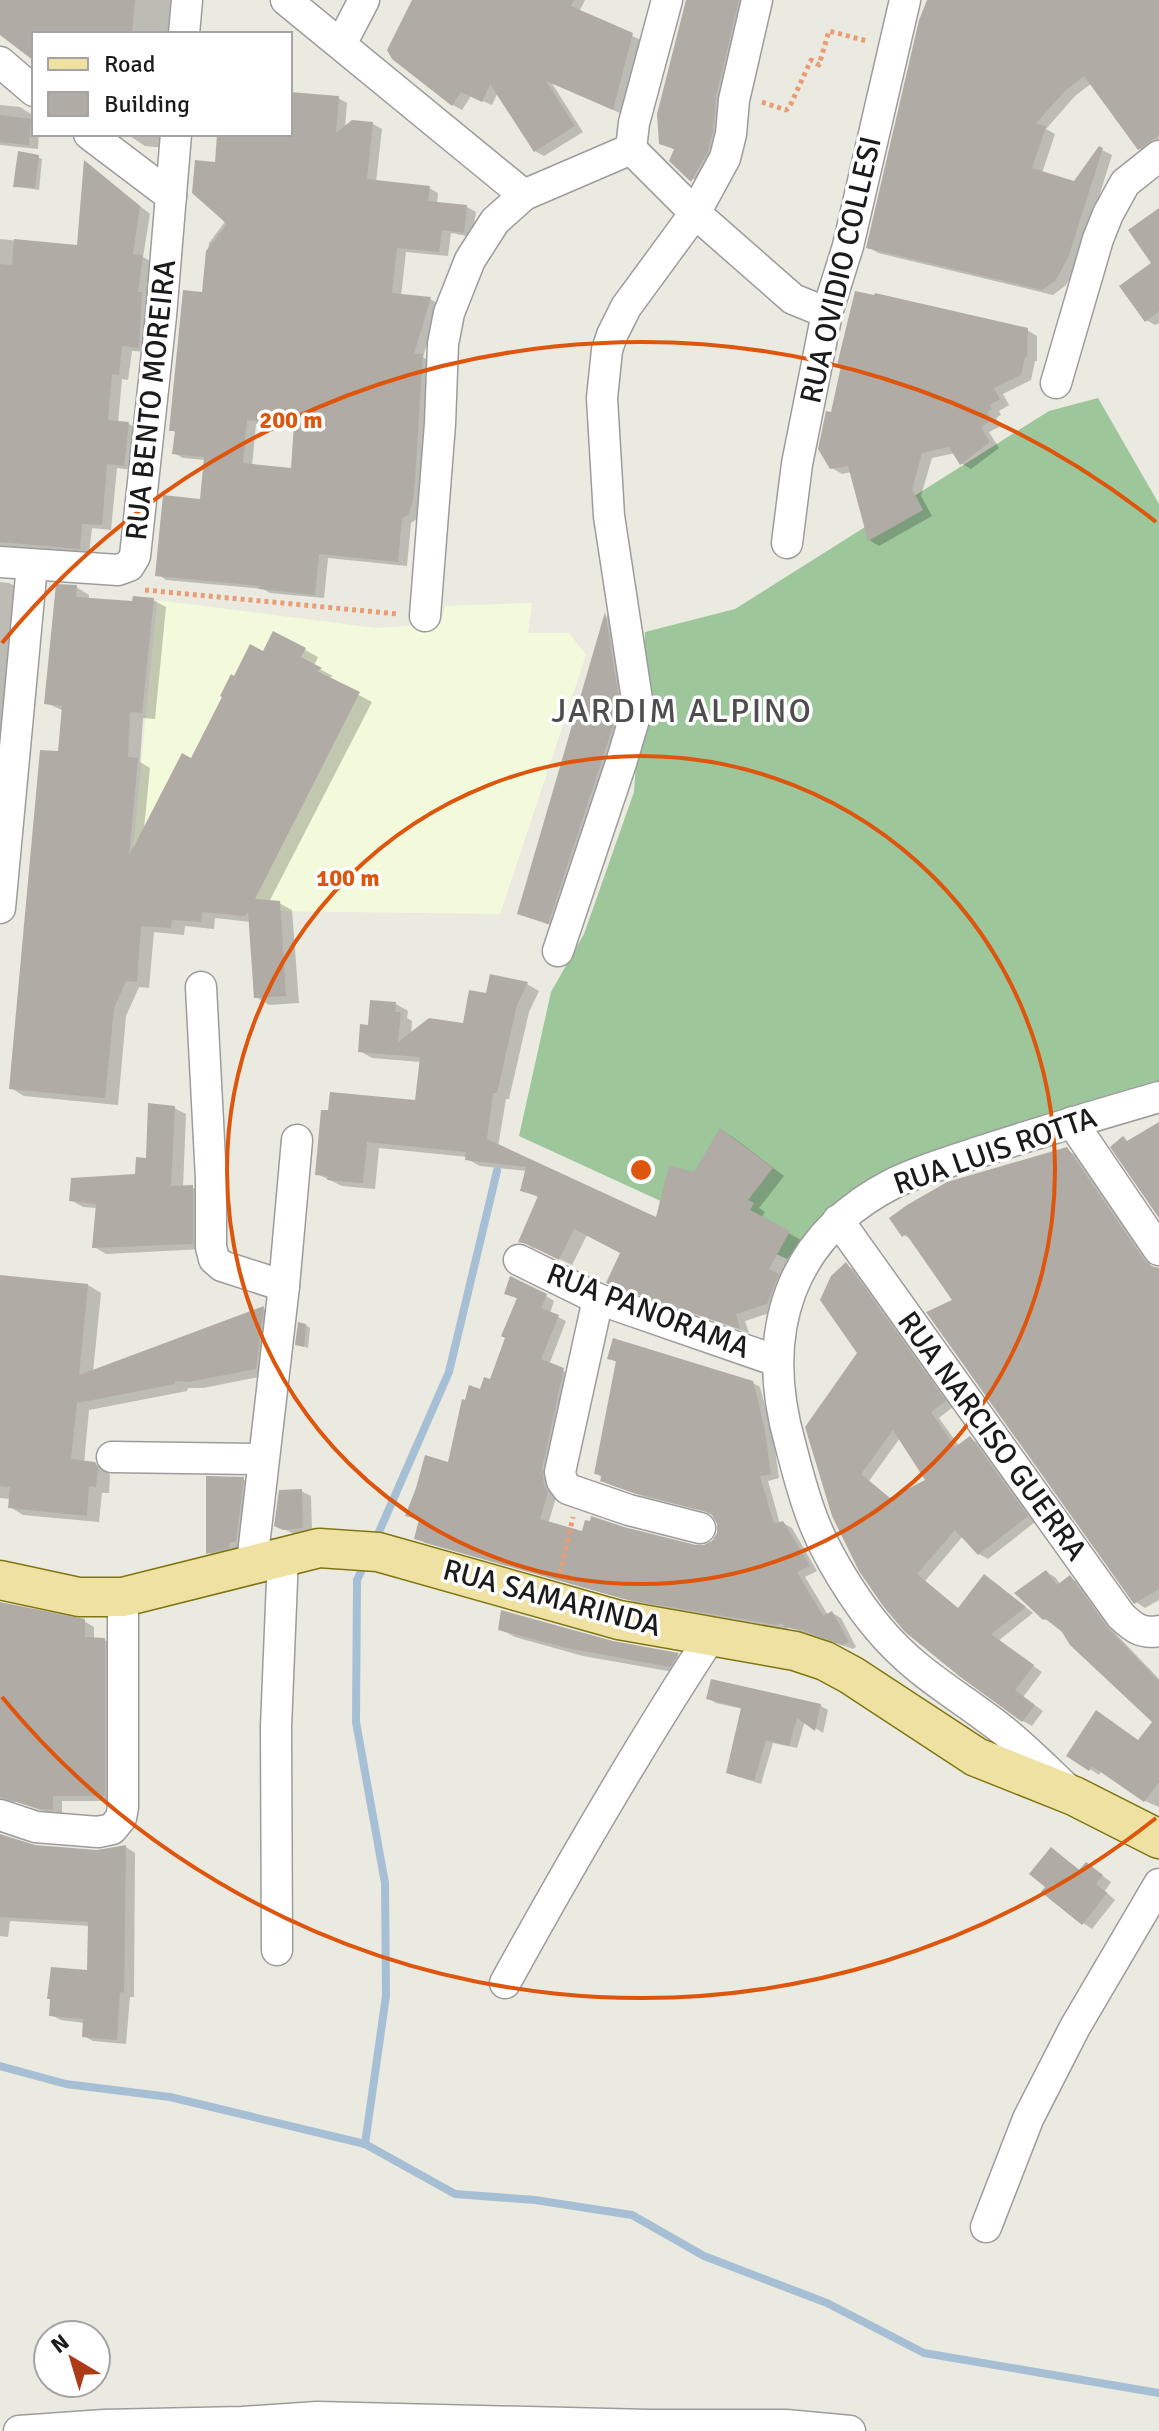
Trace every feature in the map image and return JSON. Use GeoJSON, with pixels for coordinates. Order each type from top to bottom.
{"type":"FeatureCollection","features":[{"type":"Feature","properties":{"kind":"main road","name":"RUA SAMARINDA"},"geometry":{"type":"LineString","coordinates":[[0,1580],[79,1597],[123,1597],[285,1556],[378,1552],[619,1620],[795,1651],[825,1661],[976,1757],[1074,1796],[1159,1839]]}},
{"type":"Feature","properties":{"kind":"street"},"geometry":{"type":"LineString","coordinates":[[184,32],[187,0]]}},
{"type":"Feature","properties":{"kind":"street"},"geometry":{"type":"LineString","coordinates":[[286,0],[524,195]]}},
{"type":"Feature","properties":{"kind":"street"},"geometry":{"type":"LineString","coordinates":[[341,44],[364,0]]}},
{"type":"Feature","properties":{"kind":"street"},"geometry":{"type":"LineString","coordinates":[[631,149],[634,123],[667,0]]}},
{"type":"Feature","properties":{"kind":"street"},"geometry":{"type":"LineString","coordinates":[[558,951],[638,706],[609,516],[602,398],[607,350],[626,307],[695,213],[725,158],[734,100],[757,0]]}},
{"type":"Feature","properties":{"kind":"street","name":"RUA OVIDIO COLLESI"},"geometry":{"type":"LineString","coordinates":[[787,543],[797,464],[827,313],[848,246],[905,0]]}},
{"type":"Feature","properties":{"kind":"street"},"geometry":{"type":"LineString","coordinates":[[0,62],[32,89]]}},
{"type":"Feature","properties":{"kind":"street"},"geometry":{"type":"LineString","coordinates":[[92,136],[171,196]]}},
{"type":"Feature","properties":{"kind":"street","name":"RUA BENTO MOREIRA"},"geometry":{"type":"LineString","coordinates":[[0,562],[118,570],[129,566],[135,556],[176,136]]}},
{"type":"Feature","properties":{"kind":"street"},"geometry":{"type":"LineString","coordinates":[[425,616],[443,344],[449,313],[470,260],[495,221],[524,195],[631,149]]}},
{"type":"Feature","properties":{"kind":"street"},"geometry":{"type":"LineString","coordinates":[[631,149],[695,213],[793,299],[827,313]]}},
{"type":"Feature","properties":{"kind":"street"},"geometry":{"type":"LineString","coordinates":[[1056,383],[1098,239],[1112,205],[1125,183],[1159,156]]}},
{"type":"Feature","properties":{"kind":"street"},"geometry":{"type":"LineString","coordinates":[[0,908],[32,565]]}},
{"type":"Feature","properties":{"kind":"street"},"geometry":{"type":"LineString","coordinates":[[201,987],[211,1179],[211,1247],[214,1259],[222,1266],[284,1286]]}},
{"type":"Feature","properties":{"kind":"street","name":"RUA LUIS ROTTA"},"geometry":{"type":"LineString","coordinates":[[1074,1796],[1004,1731],[918,1669],[876,1626],[836,1565],[815,1525],[783,1420],[777,1361],[785,1307],[798,1273],[805,1259],[838,1220],[891,1185],[921,1171],[1159,1097]]}},
{"type":"Feature","properties":{"kind":"street"},"geometry":{"type":"LineString","coordinates":[[1072,1122],[1159,1250]]}},
{"type":"Feature","properties":{"kind":"street"},"geometry":{"type":"LineString","coordinates":[[277,1950],[276,1727],[285,1556],[263,1459],[284,1286],[297,1140]]}},
{"type":"Feature","properties":{"kind":"street","name":"RUA NARCISO GUERRA"},"geometry":{"type":"LineString","coordinates":[[838,1220],[1121,1616],[1136,1631],[1159,1631]]}},
{"type":"Feature","properties":{"kind":"street","name":"RUA PANORAMA"},"geometry":{"type":"LineString","coordinates":[[519,1260],[598,1299],[777,1361]]}},
{"type":"Feature","properties":{"kind":"street"},"geometry":{"type":"LineString","coordinates":[[598,1299],[560,1472],[562,1481],[568,1489],[629,1510],[700,1528]]}},
{"type":"Feature","properties":{"kind":"street"},"geometry":{"type":"LineString","coordinates":[[112,1457],[263,1459]]}},
{"type":"Feature","properties":{"kind":"street"},"geometry":{"type":"LineString","coordinates":[[0,1815],[36,1827],[98,1832],[112,1829],[121,1818],[123,1597]]}},
{"type":"Feature","properties":{"kind":"street"},"geometry":{"type":"LineString","coordinates":[[505,1983],[581,1846],[711,1636]]}},
{"type":"Feature","properties":{"kind":"street"},"geometry":{"type":"LineString","coordinates":[[986,2227],[1028,2119],[1075,2027],[1159,1884]]}},
{"type":"Feature","properties":{"kind":"street"},"geometry":{"type":"LineString","coordinates":[[19,2431],[317,2417],[786,2425],[850,2431]]}},
{"type":"Feature","properties":{"kind":"path"},"geometry":{"type":"LineString","coordinates":[[734,100],[758,101],[786,110],[789,108],[811,60],[819,65],[829,31],[894,48]]}},
{"type":"Feature","properties":{"kind":"path"},"geometry":{"type":"LineString","coordinates":[[129,566],[144,590],[425,616]]}},
{"type":"Feature","properties":{"kind":"path"},"geometry":{"type":"LineString","coordinates":[[553,1601],[579,1492]]}},
{"type":"Feature","properties":{"kind":"shaded area"},"geometry":{"type":"Polygon","coordinates":[[[157,600],[376,628],[441,624],[445,606],[532,603],[528,633],[569,633],[586,655],[500,914],[197,910],[130,881],[157,600]]]}},
{"type":"Feature","properties":{"kind":"green space"},"geometry":{"type":"Polygon","coordinates":[[[1098,398],[1159,504],[1159,1085],[1092,1109],[912,1159],[835,1203],[787,1259],[519,1136],[551,992],[584,934],[634,792],[645,632],[735,609],[1049,411],[1098,398]]]}},
{"type":"Feature","properties":{"kind":"building"},"geometry":{"type":"Polygon","coordinates":[[[0,0],[135,0],[132,32],[32,32],[32,59],[0,35],[0,0]]]}},
{"type":"Feature","properties":{"kind":"building"},"geometry":{"type":"Polygon","coordinates":[[[412,0],[574,0],[571,6],[633,33],[613,110],[546,81],[575,126],[534,152],[490,84],[482,102],[461,92],[452,106],[392,59],[387,50],[412,0]]]}},
{"type":"Feature","properties":{"kind":"building"},"geometry":{"type":"Polygon","coordinates":[[[686,0],[739,0],[716,96],[708,151],[691,182],[669,161],[674,149],[659,144],[657,114],[686,0]]]}},
{"type":"Feature","properties":{"kind":"building"},"geometry":{"type":"Polygon","coordinates":[[[927,0],[1159,0],[1159,135],[1138,150],[1084,76],[1065,91],[1036,123],[1046,127],[1032,168],[1074,181],[1099,146],[1103,148],[1069,255],[1056,280],[1042,290],[866,248],[919,20],[927,0]]]}},
{"type":"Feature","properties":{"kind":"building"},"geometry":{"type":"Polygon","coordinates":[[[292,92],[339,96],[336,133],[352,120],[373,122],[367,179],[430,186],[428,201],[467,205],[464,233],[442,230],[439,252],[397,248],[392,293],[431,297],[414,354],[423,354],[415,479],[413,501],[408,515],[402,518],[398,562],[319,554],[315,595],[259,589],[260,586],[155,576],[163,495],[200,499],[204,457],[172,454],[175,431],[169,431],[183,290],[202,292],[206,251],[227,224],[192,193],[195,160],[215,162],[217,136],[292,136],[292,92]],[[247,420],[243,463],[291,468],[294,424],[247,420]]]}},
{"type":"Feature","properties":{"kind":"building"},"geometry":{"type":"Polygon","coordinates":[[[0,115],[31,119],[29,145],[0,142],[0,115]]]}},
{"type":"Feature","properties":{"kind":"building"},"geometry":{"type":"Polygon","coordinates":[[[18,151],[39,155],[35,188],[13,187],[18,151]]]}},
{"type":"Feature","properties":{"kind":"building"},"geometry":{"type":"Polygon","coordinates":[[[84,160],[140,206],[133,254],[143,255],[138,292],[142,292],[139,348],[122,346],[119,375],[112,374],[108,420],[129,422],[124,466],[107,464],[102,525],[82,524],[80,549],[0,542],[0,264],[12,265],[14,239],[77,245],[84,160]]]}},
{"type":"Feature","properties":{"kind":"building"},"geometry":{"type":"Polygon","coordinates":[[[1159,208],[1159,311],[1145,322],[1119,286],[1151,263],[1128,230],[1159,208]]]}},
{"type":"Feature","properties":{"kind":"building"},"geometry":{"type":"Polygon","coordinates":[[[855,291],[1028,328],[1027,357],[1021,375],[994,388],[1000,399],[990,405],[992,409],[987,412],[992,420],[981,427],[990,442],[960,465],[949,447],[922,453],[912,489],[923,510],[868,541],[848,466],[830,469],[818,449],[826,411],[831,412],[841,366],[837,365],[855,291]]]}},
{"type":"Feature","properties":{"kind":"building"},"geometry":{"type":"Polygon","coordinates":[[[56,584],[77,585],[76,597],[132,601],[133,596],[154,598],[142,713],[130,712],[128,757],[138,758],[129,856],[182,753],[191,758],[231,674],[234,676],[250,644],[263,651],[273,631],[306,648],[301,657],[322,668],[317,671],[360,692],[255,899],[280,901],[286,996],[254,998],[248,912],[245,916],[202,912],[201,922],[172,920],[171,928],[141,926],[137,982],[126,981],[114,1008],[105,1098],[9,1089],[40,750],[58,751],[62,706],[44,704],[56,584]]]}},
{"type":"Feature","properties":{"kind":"building"},"geometry":{"type":"Polygon","coordinates":[[[605,612],[620,705],[548,924],[517,914],[605,612]]]}},
{"type":"Feature","properties":{"kind":"building"},"geometry":{"type":"Polygon","coordinates":[[[490,974],[528,982],[517,1005],[497,1093],[493,1093],[487,1139],[656,1217],[669,1165],[694,1172],[720,1128],[773,1168],[748,1200],[754,1203],[750,1210],[790,1231],[769,1269],[779,1274],[767,1304],[736,1314],[740,1329],[606,1283],[620,1253],[574,1229],[559,1260],[518,1242],[538,1196],[520,1191],[526,1167],[465,1160],[466,1152],[367,1142],[363,1183],[327,1180],[328,1176],[315,1175],[321,1110],[328,1110],[330,1092],[415,1100],[420,1057],[358,1052],[360,1024],[368,1025],[370,1000],[396,1002],[395,1012],[401,1012],[398,1042],[429,1018],[463,1023],[469,990],[486,993],[490,974]]]}},
{"type":"Feature","properties":{"kind":"building"},"geometry":{"type":"Polygon","coordinates":[[[148,1103],[175,1106],[171,1186],[193,1185],[193,1244],[92,1248],[96,1204],[69,1201],[71,1178],[135,1174],[136,1157],[146,1158],[148,1103]]]}},
{"type":"Feature","properties":{"kind":"building"},"geometry":{"type":"Polygon","coordinates":[[[1159,1122],[1159,1218],[1110,1147],[1123,1136],[1127,1141],[1159,1122]]]}},
{"type":"Feature","properties":{"kind":"building"},"geometry":{"type":"Polygon","coordinates":[[[1067,1147],[1144,1260],[1159,1268],[1159,1589],[1134,1604],[926,1312],[952,1300],[906,1234],[902,1237],[889,1218],[947,1182],[1067,1147]]]}},
{"type":"Feature","properties":{"kind":"building"},"geometry":{"type":"Polygon","coordinates":[[[846,1262],[946,1401],[931,1412],[955,1447],[970,1436],[1028,1516],[978,1555],[955,1530],[917,1574],[958,1608],[984,1574],[1026,1607],[991,1634],[1034,1665],[1015,1690],[1035,1705],[1022,1722],[905,1632],[859,1571],[832,1516],[805,1427],[857,1353],[820,1300],[831,1276],[846,1262]],[[893,1430],[861,1474],[890,1498],[925,1480],[893,1430]]]}},
{"type":"Feature","properties":{"kind":"building"},"geometry":{"type":"Polygon","coordinates":[[[0,1275],[88,1284],[79,1375],[264,1306],[256,1369],[188,1382],[175,1381],[175,1384],[77,1403],[71,1459],[95,1462],[98,1467],[96,1487],[89,1486],[87,1516],[8,1508],[10,1487],[0,1486],[0,1275]]]}},
{"type":"Feature","properties":{"kind":"building"},"geometry":{"type":"Polygon","coordinates":[[[510,1276],[547,1294],[541,1308],[559,1315],[541,1359],[564,1368],[542,1468],[548,1492],[540,1519],[582,1531],[585,1520],[590,1521],[591,1516],[696,1545],[712,1541],[717,1533],[717,1524],[712,1515],[704,1511],[634,1493],[600,1481],[602,1475],[594,1474],[616,1361],[607,1359],[613,1338],[753,1381],[764,1425],[771,1474],[760,1476],[774,1524],[783,1521],[810,1566],[797,1572],[823,1616],[832,1611],[849,1642],[842,1645],[802,1630],[784,1627],[782,1623],[777,1625],[624,1599],[414,1539],[419,1519],[405,1516],[425,1455],[448,1462],[462,1399],[465,1400],[469,1385],[480,1389],[484,1377],[490,1379],[505,1338],[501,1336],[517,1298],[504,1294],[510,1276]]]}},
{"type":"Feature","properties":{"kind":"building"},"geometry":{"type":"Polygon","coordinates":[[[298,1322],[306,1324],[304,1347],[295,1345],[298,1322]]]}},
{"type":"Feature","properties":{"kind":"building"},"geometry":{"type":"Polygon","coordinates":[[[206,1476],[244,1477],[236,1541],[229,1543],[230,1548],[206,1554],[206,1476]]]}},
{"type":"Feature","properties":{"kind":"building"},"geometry":{"type":"Polygon","coordinates":[[[302,1489],[303,1528],[283,1530],[274,1526],[279,1490],[302,1489]]]}},
{"type":"Feature","properties":{"kind":"building"},"geometry":{"type":"Polygon","coordinates":[[[1046,1570],[1057,1585],[1070,1575],[1107,1627],[1159,1681],[1159,1782],[1144,1802],[1092,1766],[1089,1771],[1066,1756],[1096,1710],[1138,1740],[1152,1722],[1070,1645],[1062,1632],[1046,1619],[1043,1620],[1014,1593],[1046,1570]]]}},
{"type":"Feature","properties":{"kind":"building"},"geometry":{"type":"Polygon","coordinates":[[[0,1602],[85,1619],[85,1637],[105,1638],[105,1796],[53,1796],[53,1810],[0,1797],[0,1602]]]}},
{"type":"Feature","properties":{"kind":"building"},"geometry":{"type":"Polygon","coordinates":[[[501,1610],[613,1641],[679,1653],[670,1667],[567,1648],[498,1630],[501,1610]]]}},
{"type":"Feature","properties":{"kind":"building"},"geometry":{"type":"Polygon","coordinates":[[[711,1679],[821,1704],[815,1731],[797,1718],[789,1746],[766,1740],[754,1781],[726,1773],[741,1708],[706,1699],[711,1679]]]}},
{"type":"Feature","properties":{"kind":"building"},"geometry":{"type":"Polygon","coordinates":[[[0,1834],[35,1845],[97,1850],[126,1845],[124,1993],[120,1992],[117,2040],[82,2037],[83,2019],[49,2016],[50,1999],[47,1999],[51,1967],[87,1970],[88,1922],[0,1917],[0,1834]]]}},
{"type":"Feature","properties":{"kind":"building"},"geometry":{"type":"Polygon","coordinates":[[[1051,1847],[1079,1870],[1086,1862],[1103,1875],[1096,1884],[1107,1893],[1082,1925],[1041,1892],[1045,1887],[1029,1874],[1051,1847]]]}},
{"type":"Feature","properties":{"kind":"waterway"},"geometry":{"type":"LineString","coordinates":[[375,1541],[449,1372],[497,1171]]}},
{"type":"Feature","properties":{"kind":"waterway"},"geometry":{"type":"LineString","coordinates":[[365,2144],[386,1996],[385,1883],[356,1722],[357,1580],[366,1561]]}},
{"type":"Feature","properties":{"kind":"waterway"},"geometry":{"type":"LineString","coordinates":[[0,2066],[66,2084],[170,2097],[365,2144],[455,2194],[535,2200],[632,2215],[704,2256],[827,2303],[924,2353],[1159,2393]]}},
{"type":"Feature","properties":{"kind":"district","name":"JARDIM ALPINO"},"geometry":{"type":"Point","coordinates":[682,711]}}]}
